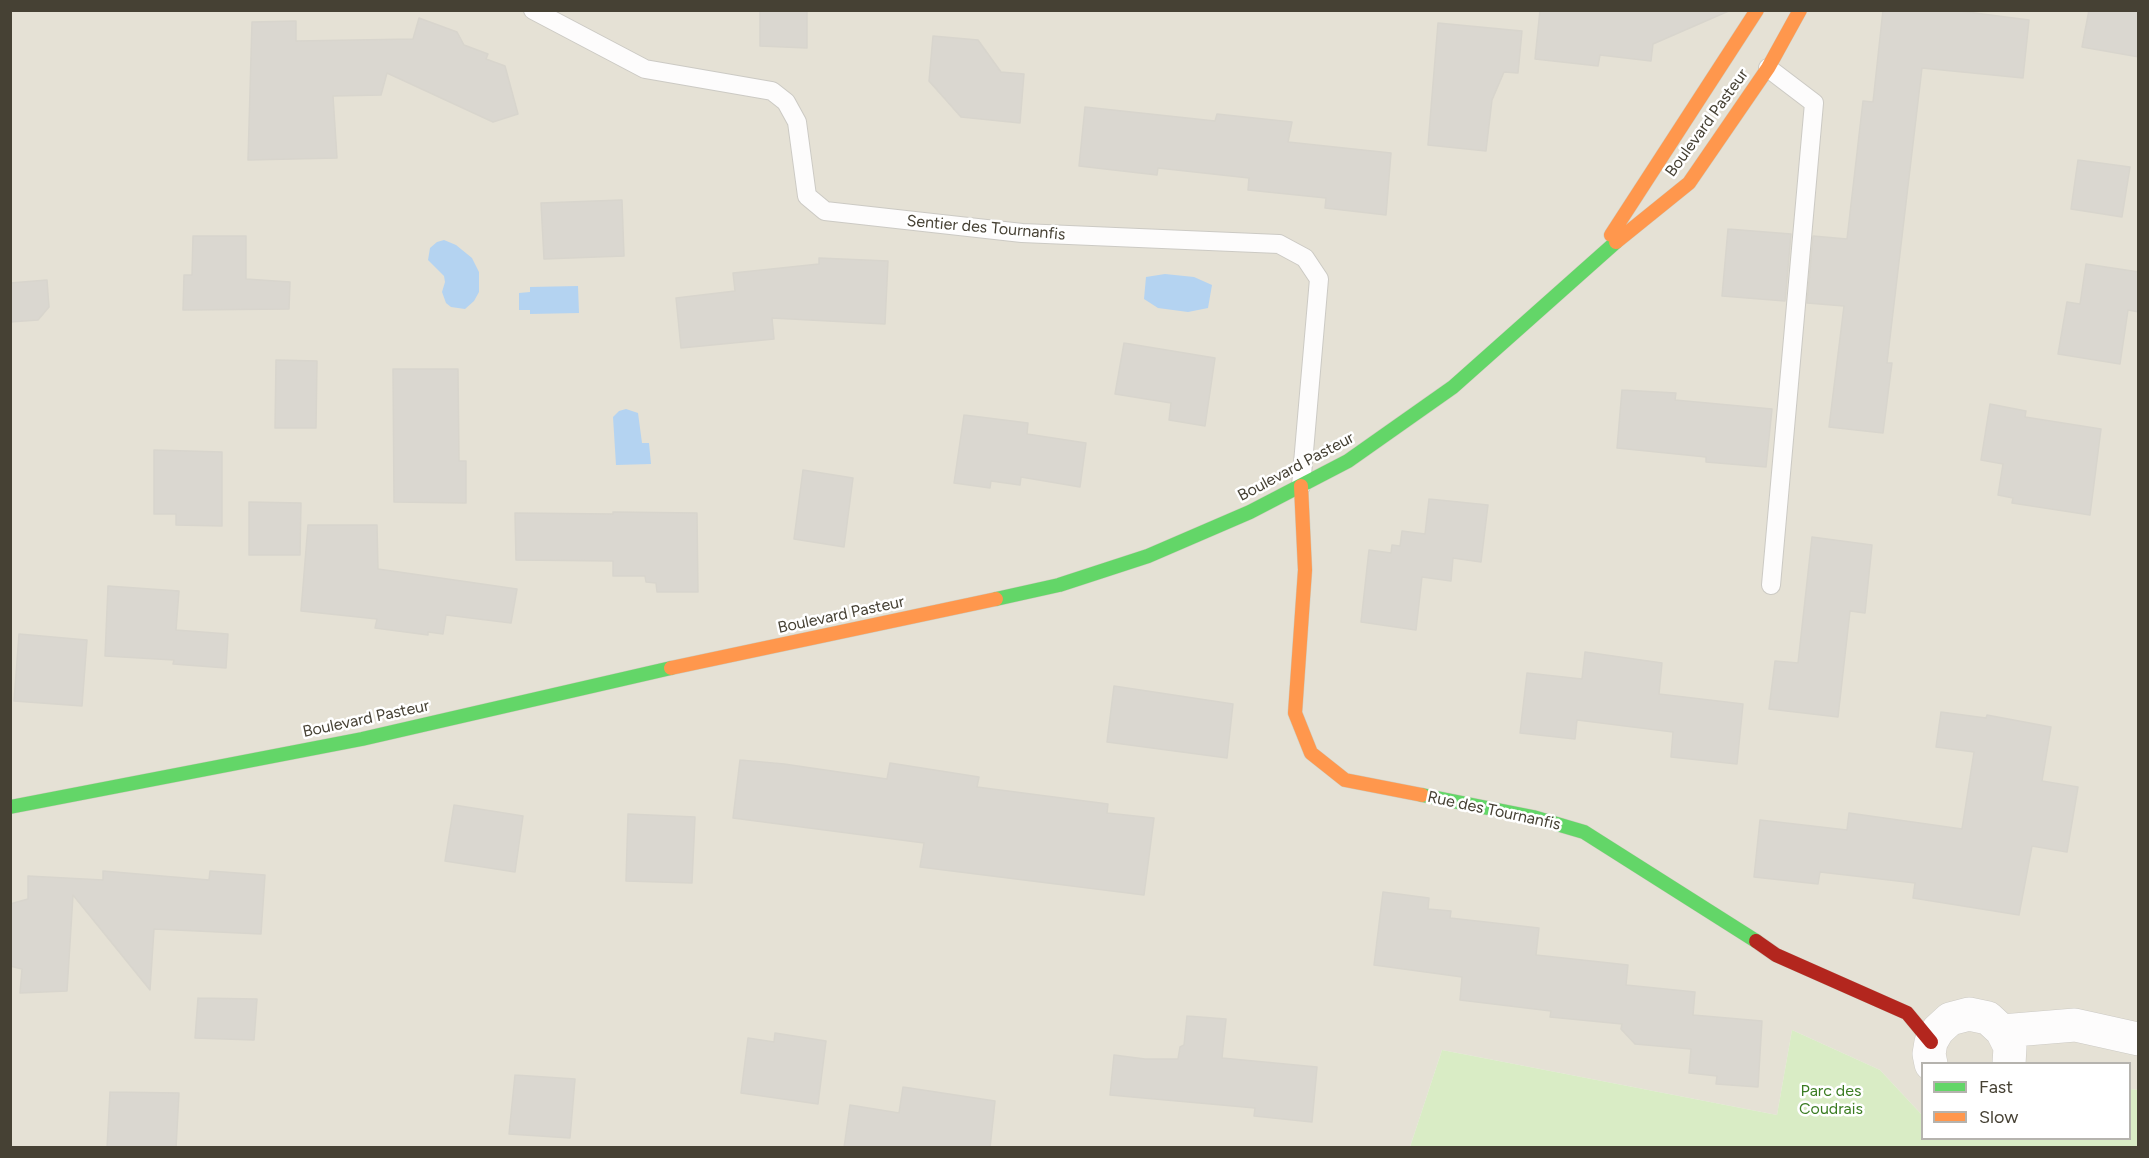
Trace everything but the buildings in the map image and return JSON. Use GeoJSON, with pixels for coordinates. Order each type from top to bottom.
{"type":"FeatureCollection","features":[{"type":"Feature","properties":{"kind":"main road","name":"Boulevard Pasteur"},"geometry":{"type":"LineString","coordinates":[[1593,261],[1757,10]]}},
{"type":"Feature","properties":{"kind":"main road","name":"Boulevard Pasteur"},"geometry":{"type":"LineString","coordinates":[[10,807],[362,739],[616,680],[1059,585],[1148,556],[1250,512],[1348,461],[1453,387],[1593,261],[1689,183],[1768,68],[1800,10]]}},
{"type":"Feature","properties":{"kind":"main road","name":"Rue des Tournanfis"},"geometry":{"type":"LineString","coordinates":[[1301,486],[1305,570],[1295,713],[1311,753],[1345,780],[1533,817],[1584,832],[1706,908],[1776,955],[1907,1012],[1931,1053]]}},
{"type":"Feature","properties":{"kind":"street","name":"Rue des Tournanfis"},"geometry":{"type":"LineString","coordinates":[[1931,1053],[1938,1030],[1950,1019],[1969,1014],[1988,1018],[2002,1031]]}},
{"type":"Feature","properties":{"kind":"street"},"geometry":{"type":"LineString","coordinates":[[2009,1062],[2010,1047],[2002,1031],[2075,1025],[2139,1039]]}},
{"type":"Feature","properties":{"kind":"lane","name":"Sentier des Tournanfis"},"geometry":{"type":"LineString","coordinates":[[533,10],[645,69],[772,91],[786,102],[797,122],[807,196],[825,212],[1022,233],[1280,244],[1305,258],[1319,279],[1301,486]]}},
{"type":"Feature","properties":{"kind":"lane"},"geometry":{"type":"LineString","coordinates":[[1768,68],[1814,103],[1771,585]]}},
{"type":"Feature","properties":{"kind":"shaded area"},"geometry":{"type":"Polygon","coordinates":[[[10,11],[2138,11],[2138,1090],[2131,1089],[2131,1062],[1921,1062],[1921,1114],[1880,1070],[1792,1030],[1777,1115],[1442,1050],[1410,1147],[11,1147],[10,11]]]}},
{"type":"Feature","properties":{"kind":"green space","name":"Parc des Coudrais"},"geometry":{"type":"Polygon","coordinates":[[[1792,1030],[1880,1070],[1921,1114],[1921,1140],[2131,1140],[2131,1089],[2138,1090],[2138,1147],[1410,1147],[1442,1050],[1777,1115],[1792,1030]]]}},
{"type":"Feature","properties":{"kind":"water"},"geometry":{"type":"Polygon","coordinates":[[[444,240],[456,245],[472,258],[479,272],[479,292],[474,301],[465,309],[451,307],[446,303],[442,292],[444,276],[428,260],[430,248],[444,240]]]}},
{"type":"Feature","properties":{"kind":"water"},"geometry":{"type":"Polygon","coordinates":[[[1165,274],[1194,277],[1212,285],[1208,308],[1188,312],[1158,308],[1144,299],[1146,277],[1165,274]]]}},
{"type":"Feature","properties":{"kind":"water"},"geometry":{"type":"Polygon","coordinates":[[[578,286],[579,313],[530,314],[530,310],[519,310],[519,293],[530,292],[530,287],[578,286]]]}},
{"type":"Feature","properties":{"kind":"water"},"geometry":{"type":"Polygon","coordinates":[[[626,409],[638,413],[642,443],[649,443],[651,464],[616,465],[613,417],[619,411],[626,409]]]}},
{"type":"Feature","properties":{"kind":"traffic: fast"},"geometry":{"type":"LineString","coordinates":[[996,599],[1059,585],[1148,556],[1250,512],[1348,461],[1453,387],[1616,242]]}},
{"type":"Feature","properties":{"kind":"traffic: fast"},"geometry":{"type":"LineString","coordinates":[[10,807],[362,739],[671,668]]}},
{"type":"Feature","properties":{"kind":"traffic: fast"},"geometry":{"type":"LineString","coordinates":[[1422,795],[1533,817],[1584,832],[1756,941]]}},
{"type":"Feature","properties":{"kind":"traffic: slow"},"geometry":{"type":"LineString","coordinates":[[1611,235],[1757,10]]}},
{"type":"Feature","properties":{"kind":"traffic: slow"},"geometry":{"type":"LineString","coordinates":[[1616,242],[1689,183],[1768,68],[1800,10]]}},
{"type":"Feature","properties":{"kind":"traffic: slow"},"geometry":{"type":"LineString","coordinates":[[1301,486],[1305,570],[1295,713],[1311,753],[1345,780],[1422,795]]}},
{"type":"Feature","properties":{"kind":"traffic: slow"},"geometry":{"type":"LineString","coordinates":[[671,668],[996,599]]}},
{"type":"Feature","properties":{"kind":"traffic: jam"},"geometry":{"type":"LineString","coordinates":[[1756,941],[1776,955],[1907,1013],[1931,1042]]}}]}
